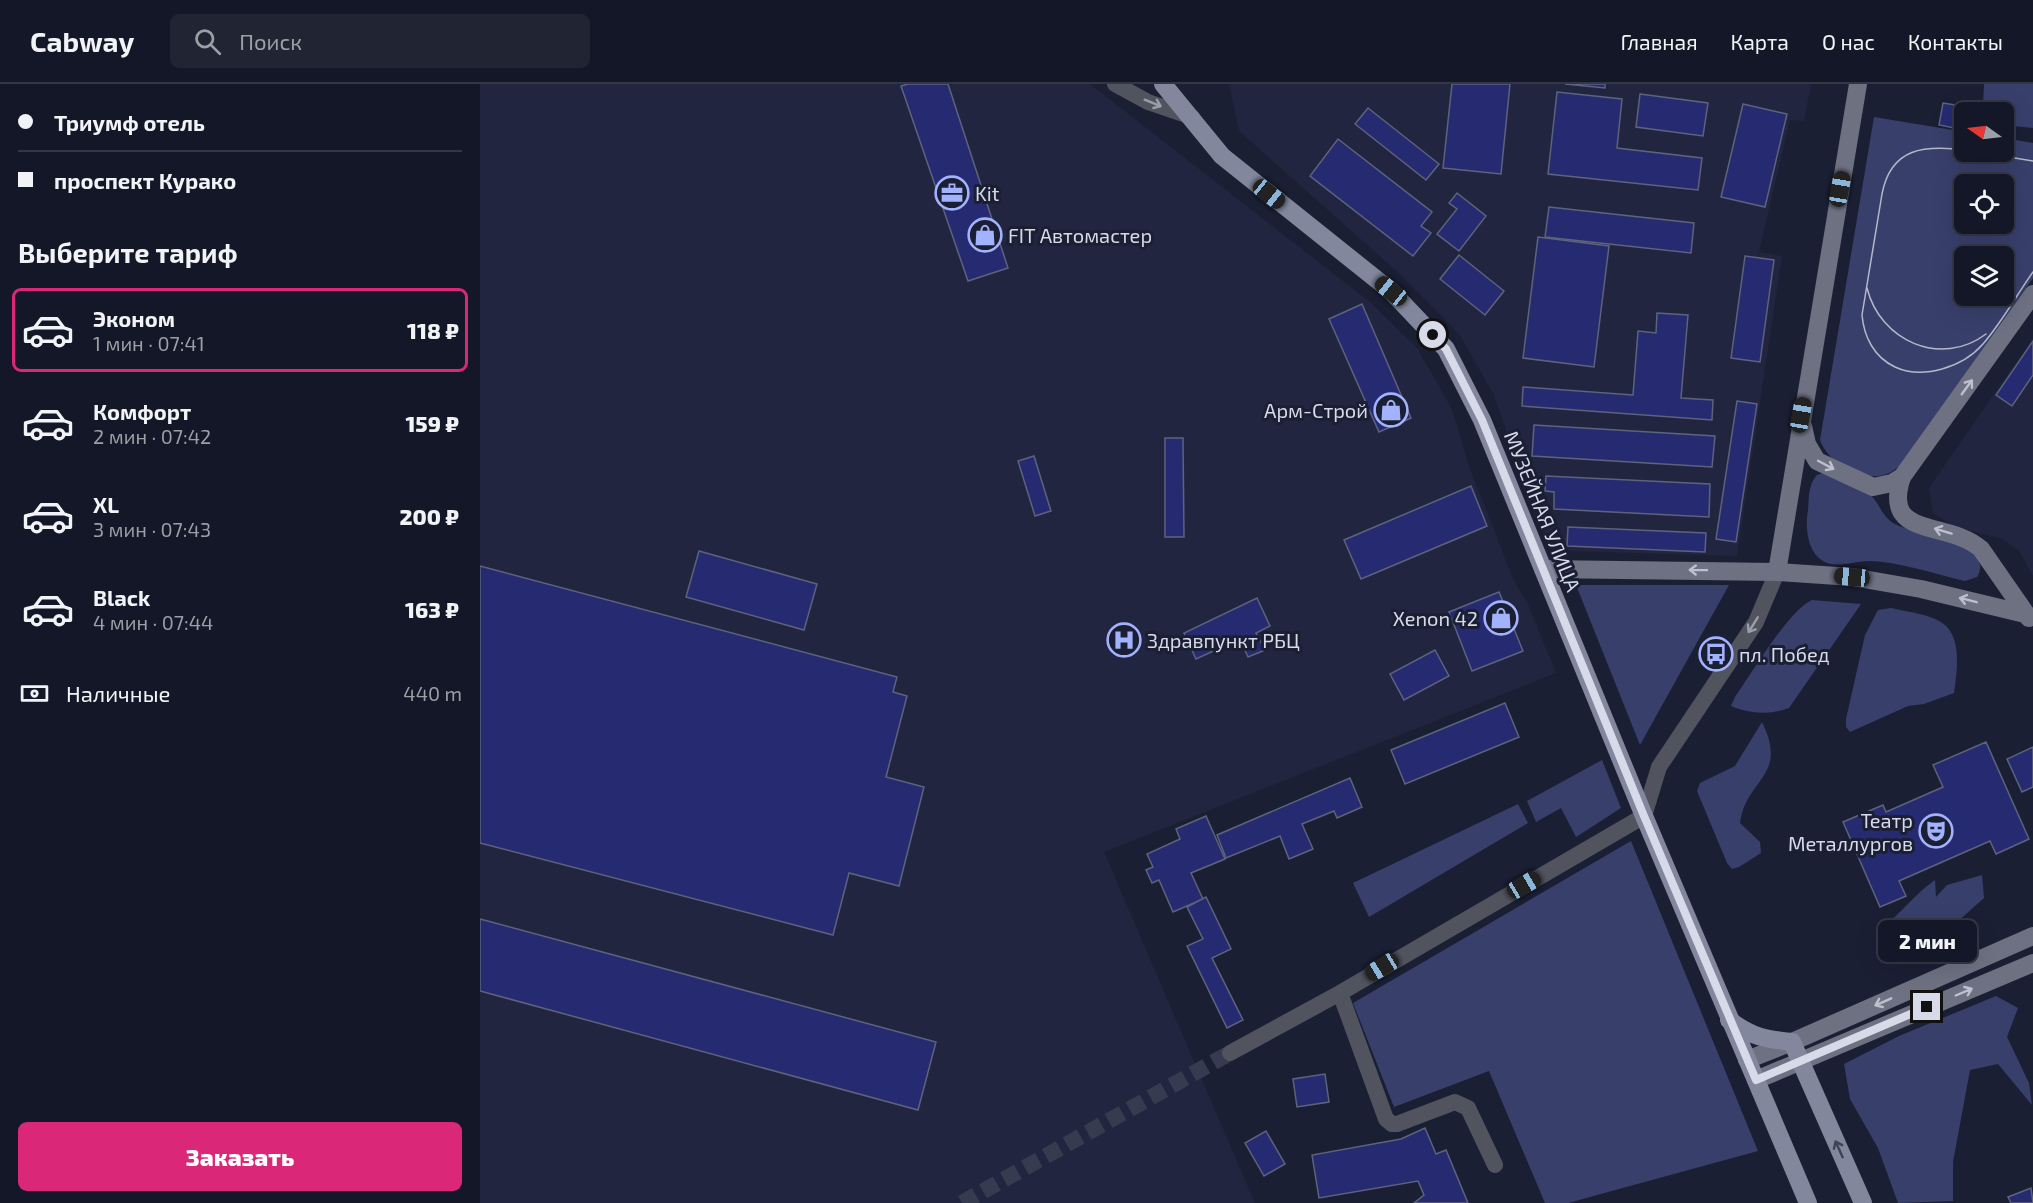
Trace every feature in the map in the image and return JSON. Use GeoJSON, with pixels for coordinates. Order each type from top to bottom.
{"type":"FeatureCollection","features":[{"type":"Feature","properties":{"kind":"main road"},"geometry":{"type":"LineString","coordinates":[[1163,84],[1189,115]]}},
{"type":"Feature","properties":{"kind":"main road"},"geometry":{"type":"LineString","coordinates":[[1171,84],[1189,115]]}},
{"type":"Feature","properties":{"kind":"main road"},"geometry":{"type":"LineString","coordinates":[[1777,572],[1801,415],[1858,84]]}},
{"type":"Feature","properties":{"kind":"main road","name":"МУЗЕЙНАЯ УЛИЦА"},"geometry":{"type":"LineString","coordinates":[[1189,115],[1222,156],[1391,291],[1446,349],[1482,420],[1644,816],[1808,1203]]}},
{"type":"Feature","properties":{"kind":"main road"},"geometry":{"type":"LineString","coordinates":[[2029,617],[1981,549],[1972,542],[1902,516],[1897,506],[1897,493],[1902,477],[2033,294]]}},
{"type":"Feature","properties":{"kind":"main road"},"geometry":{"type":"LineString","coordinates":[[1801,415],[1807,444],[1817,461],[1873,487],[1882,486],[1902,477]]}},
{"type":"Feature","properties":{"kind":"main road"},"geometry":{"type":"LineString","coordinates":[[1543,569],[1777,572],[1852,577],[1921,589],[2029,617]]}},
{"type":"Feature","properties":{"kind":"main road"},"geometry":{"type":"LineString","coordinates":[[1747,1060],[2033,936]]}},
{"type":"Feature","properties":{"kind":"main road"},"geometry":{"type":"LineString","coordinates":[[1756,1080],[2033,963]]}},
{"type":"Feature","properties":{"kind":"main road"},"geometry":{"type":"LineString","coordinates":[[1729,1019],[1748,1034],[1766,1040],[1792,1042]]}},
{"type":"Feature","properties":{"kind":"main road"},"geometry":{"type":"LineString","coordinates":[[1792,1042],[1863,1203]]}},
{"type":"Feature","properties":{"kind":"street"},"geometry":{"type":"LineString","coordinates":[[1115,84],[1148,102],[1189,115]]}},
{"type":"Feature","properties":{"kind":"street"},"geometry":{"type":"LineString","coordinates":[[1230,1053],[1340,993],[1644,816],[1659,767],[1756,622],[1777,572]]}},
{"type":"Feature","properties":{"kind":"street"},"geometry":{"type":"LineString","coordinates":[[1340,993],[1386,1119],[1392,1124],[1397,1124],[1455,1102],[1463,1104],[1468,1108],[1495,1165]]}},
{"type":"Feature","properties":{"kind":"shaded area"},"geometry":{"type":"Polygon","coordinates":[[[480,84],[1090,84],[1370,302],[1417,348],[1452,409],[1470,469],[1514,581],[1528,604],[1556,673],[1104,852],[1255,1203],[480,1203],[480,84]]]}},
{"type":"Feature","properties":{"kind":"shaded area"},"geometry":{"type":"Polygon","coordinates":[[[1229,84],[1811,84],[1804,121],[1790,120],[1759,252],[1782,256],[1737,556],[1569,551],[1554,547],[1540,528],[1494,395],[1459,334],[1401,275],[1239,131],[1229,84]]]}},
{"type":"Feature","properties":{"kind":"shaded area"},"geometry":{"type":"Polygon","coordinates":[[[1984,84],[2033,84],[2033,128],[2014,126],[2014,102],[1983,102],[1984,84]]]}},
{"type":"Feature","properties":{"kind":"shaded area"},"geometry":{"type":"Polygon","coordinates":[[[1874,117],[1954,130],[1954,162],[2014,162],[2014,140],[2033,143],[2033,278],[2014,305],[2014,246],[1954,246],[1954,306],[2013,306],[1899,466],[1889,473],[1866,476],[1843,467],[1825,450],[1820,440],[1874,117]]]}},
{"type":"Feature","properties":{"kind":"shaded area"},"geometry":{"type":"Polygon","coordinates":[[[2033,338],[2033,576],[2019,551],[2003,539],[1955,527],[1933,513],[1929,488],[2033,338]]]}},
{"type":"Feature","properties":{"kind":"shaded area"},"geometry":{"type":"Polygon","coordinates":[[[1823,473],[1865,490],[1893,523],[1964,548],[1975,556],[1980,565],[1977,577],[1965,581],[1893,564],[1869,561],[1834,564],[1823,561],[1813,552],[1808,538],[1807,524],[1810,487],[1817,475],[1823,473]]]}},
{"type":"Feature","properties":{"kind":"shaded area"},"geometry":{"type":"Polygon","coordinates":[[[1576,585],[1729,585],[1640,745],[1576,585]]]}},
{"type":"Feature","properties":{"kind":"shaded area"},"geometry":{"type":"Polygon","coordinates":[[[1812,600],[1861,604],[1789,708],[1760,713],[1731,706],[1782,629],[1803,606],[1812,600]]]}},
{"type":"Feature","properties":{"kind":"shaded area"},"geometry":{"type":"Polygon","coordinates":[[[1891,608],[1933,618],[1940,621],[1950,631],[1957,657],[1954,693],[1924,704],[1908,706],[1850,732],[1846,727],[1846,719],[1865,635],[1878,610],[1891,608]]]}},
{"type":"Feature","properties":{"kind":"shaded area"},"geometry":{"type":"Polygon","coordinates":[[[1762,722],[1769,740],[1771,755],[1763,776],[1744,808],[1740,823],[1760,842],[1761,853],[1732,869],[1727,863],[1697,791],[1700,783],[1735,766],[1762,722]]]}},
{"type":"Feature","properties":{"kind":"shaded area"},"geometry":{"type":"Polygon","coordinates":[[[1602,760],[1621,808],[1576,837],[1561,808],[1536,822],[1527,801],[1602,760]]]}},
{"type":"Feature","properties":{"kind":"shaded area"},"geometry":{"type":"Polygon","coordinates":[[[1518,804],[1528,823],[1369,917],[1353,883],[1518,804]]]}},
{"type":"Feature","properties":{"kind":"shaded area"},"geometry":{"type":"Polygon","coordinates":[[[1631,841],[1758,1151],[1568,1203],[1545,1203],[1489,1071],[1394,1107],[1353,1003],[1631,841]]]}},
{"type":"Feature","properties":{"kind":"shaded area"},"geometry":{"type":"Polygon","coordinates":[[[1982,875],[1984,898],[1938,939],[1901,936],[1882,928],[1935,880],[1936,897],[1947,885],[1982,875]]]}},
{"type":"Feature","properties":{"kind":"shaded area"},"geometry":{"type":"Polygon","coordinates":[[[1996,996],[2018,1008],[2007,1037],[2029,1083],[2032,1105],[1998,1064],[1970,1070],[1953,1162],[1953,1201],[1898,1203],[1878,1148],[1850,1099],[1844,1064],[1899,1036],[1996,996]]]}},
{"type":"Feature","properties":{"kind":"building"},"geometry":{"type":"Polygon","coordinates":[[[948,84],[1008,268],[968,281],[901,86],[948,84]]]}},
{"type":"Feature","properties":{"kind":"building"},"geometry":{"type":"Polygon","coordinates":[[[1452,84],[1510,84],[1501,174],[1443,168],[1452,84]]]}},
{"type":"Feature","properties":{"kind":"building"},"geometry":{"type":"Polygon","coordinates":[[[1565,84],[1605,84],[1605,88],[1565,84]]]}},
{"type":"Feature","properties":{"kind":"building"},"geometry":{"type":"Polygon","coordinates":[[[1557,92],[1622,99],[1617,148],[1702,158],[1698,190],[1548,174],[1557,92]]]}},
{"type":"Feature","properties":{"kind":"building"},"geometry":{"type":"Polygon","coordinates":[[[1640,94],[1708,103],[1703,136],[1636,127],[1640,94]]]}},
{"type":"Feature","properties":{"kind":"building"},"geometry":{"type":"Polygon","coordinates":[[[1943,103],[1954,105],[1954,128],[1939,125],[1943,103]]]}},
{"type":"Feature","properties":{"kind":"building"},"geometry":{"type":"Polygon","coordinates":[[[1743,104],[1787,114],[1765,207],[1721,197],[1743,104]]]}},
{"type":"Feature","properties":{"kind":"building"},"geometry":{"type":"Polygon","coordinates":[[[1368,108],[1439,164],[1426,180],[1355,124],[1368,108]]]}},
{"type":"Feature","properties":{"kind":"building"},"geometry":{"type":"Polygon","coordinates":[[[1338,139],[1432,212],[1421,226],[1431,233],[1413,256],[1310,176],[1338,139]]]}},
{"type":"Feature","properties":{"kind":"building"},"geometry":{"type":"Polygon","coordinates":[[[1457,193],[1486,216],[1459,251],[1437,234],[1457,209],[1449,203],[1457,193]]]}},
{"type":"Feature","properties":{"kind":"building"},"geometry":{"type":"Polygon","coordinates":[[[1549,207],[1694,223],[1691,253],[1545,237],[1549,207]]]}},
{"type":"Feature","properties":{"kind":"building"},"geometry":{"type":"Polygon","coordinates":[[[1538,237],[1609,246],[1594,367],[1523,358],[1538,237]]]}},
{"type":"Feature","properties":{"kind":"building"},"geometry":{"type":"Polygon","coordinates":[[[1459,255],[1504,291],[1485,315],[1440,279],[1459,255]]]}},
{"type":"Feature","properties":{"kind":"building"},"geometry":{"type":"Polygon","coordinates":[[[1745,256],[1774,260],[1760,362],[1731,358],[1745,256]]]}},
{"type":"Feature","properties":{"kind":"building"},"geometry":{"type":"Polygon","coordinates":[[[1362,304],[1411,418],[1379,432],[1329,319],[1362,304]]]}},
{"type":"Feature","properties":{"kind":"building"},"geometry":{"type":"Polygon","coordinates":[[[1657,313],[1688,315],[1681,398],[1713,400],[1712,420],[1522,406],[1523,387],[1633,395],[1638,331],[1656,333],[1657,313]]]}},
{"type":"Feature","properties":{"kind":"building"},"geometry":{"type":"Polygon","coordinates":[[[2033,341],[2033,375],[2012,406],[1996,395],[2033,341]]]}},
{"type":"Feature","properties":{"kind":"building"},"geometry":{"type":"Polygon","coordinates":[[[1737,401],[1757,404],[1736,542],[1716,539],[1737,401]]]}},
{"type":"Feature","properties":{"kind":"building"},"geometry":{"type":"Polygon","coordinates":[[[1534,425],[1715,436],[1712,467],[1532,456],[1534,425]]]}},
{"type":"Feature","properties":{"kind":"building"},"geometry":{"type":"Polygon","coordinates":[[[1165,438],[1183,438],[1184,537],[1165,537],[1165,438]]]}},
{"type":"Feature","properties":{"kind":"building"},"geometry":{"type":"Polygon","coordinates":[[[1034,456],[1051,511],[1035,516],[1018,461],[1034,456]]]}},
{"type":"Feature","properties":{"kind":"building"},"geometry":{"type":"Polygon","coordinates":[[[1546,476],[1710,484],[1709,517],[1554,509],[1554,492],[1545,491],[1546,476]]]}},
{"type":"Feature","properties":{"kind":"building"},"geometry":{"type":"Polygon","coordinates":[[[1471,486],[1487,526],[1361,579],[1344,540],[1471,486]]]}},
{"type":"Feature","properties":{"kind":"building"},"geometry":{"type":"Polygon","coordinates":[[[1568,527],[1706,533],[1705,552],[1567,546],[1568,527]]]}},
{"type":"Feature","properties":{"kind":"building"},"geometry":{"type":"Polygon","coordinates":[[[699,551],[817,584],[804,630],[686,597],[699,551]]]}},
{"type":"Feature","properties":{"kind":"building"},"geometry":{"type":"Polygon","coordinates":[[[480,566],[897,677],[893,692],[907,696],[886,777],[924,787],[899,886],[849,873],[833,935],[480,843],[480,566]]]}},
{"type":"Feature","properties":{"kind":"building"},"geometry":{"type":"Polygon","coordinates":[[[1499,592],[1523,651],[1472,671],[1449,612],[1499,592]]]}},
{"type":"Feature","properties":{"kind":"building"},"geometry":{"type":"Polygon","coordinates":[[[1257,598],[1270,626],[1256,633],[1265,650],[1248,657],[1240,639],[1196,659],[1184,633],[1257,598]]]}},
{"type":"Feature","properties":{"kind":"building"},"geometry":{"type":"Polygon","coordinates":[[[1435,650],[1449,676],[1404,700],[1390,674],[1435,650]]]}},
{"type":"Feature","properties":{"kind":"building"},"geometry":{"type":"Polygon","coordinates":[[[1505,703],[1519,737],[1405,784],[1391,750],[1505,703]]]}},
{"type":"Feature","properties":{"kind":"building","name":"Театр Металлургов"},"geometry":{"type":"Polygon","coordinates":[[[1986,742],[2029,839],[1996,854],[1990,841],[1899,881],[1906,896],[1880,907],[1843,822],[1883,805],[1886,812],[1943,787],[1933,765],[1986,742]]]}},
{"type":"Feature","properties":{"kind":"building"},"geometry":{"type":"Polygon","coordinates":[[[2033,747],[2033,787],[2022,792],[2007,759],[2033,747]]]}},
{"type":"Feature","properties":{"kind":"building"},"geometry":{"type":"Polygon","coordinates":[[[1350,778],[1362,807],[1337,818],[1334,811],[1302,824],[1313,849],[1289,859],[1280,836],[1226,858],[1217,835],[1350,778]]]}},
{"type":"Feature","properties":{"kind":"building"},"geometry":{"type":"Polygon","coordinates":[[[1206,816],[1225,859],[1191,873],[1203,899],[1173,912],[1159,880],[1152,883],[1146,870],[1153,867],[1147,854],[1180,839],[1176,829],[1206,816]]]}},
{"type":"Feature","properties":{"kind":"building"},"geometry":{"type":"Polygon","coordinates":[[[1206,897],[1231,949],[1212,958],[1243,1020],[1227,1028],[1187,946],[1203,939],[1187,907],[1206,897]]]}},
{"type":"Feature","properties":{"kind":"building"},"geometry":{"type":"Polygon","coordinates":[[[480,919],[936,1042],[918,1110],[480,991],[480,919]]]}},
{"type":"Feature","properties":{"kind":"building"},"geometry":{"type":"Polygon","coordinates":[[[1325,1074],[1329,1102],[1297,1107],[1293,1079],[1325,1074]]]}},
{"type":"Feature","properties":{"kind":"building"},"geometry":{"type":"Polygon","coordinates":[[[1425,1128],[1436,1154],[1446,1150],[1468,1203],[1414,1203],[1424,1195],[1418,1181],[1319,1198],[1312,1155],[1401,1139],[1425,1128]]]}},
{"type":"Feature","properties":{"kind":"building"},"geometry":{"type":"Polygon","coordinates":[[[1266,1131],[1285,1164],[1264,1176],[1245,1143],[1266,1131]]]}},
{"type":"Feature","properties":{"kind":"building"},"geometry":{"type":"Polygon","coordinates":[[[2031,1188],[2033,1203],[2011,1203],[2008,1197],[2031,1188]]]}},
{"type":"Feature","properties":{"kind":"tunnel"},"geometry":{"type":"LineString","coordinates":[[962,1203],[1230,1053]]}},
{"type":"Feature","properties":{"kind":"tram line"},"geometry":{"type":"LineString","coordinates":[[1954,149],[1936,148],[1912,152],[1893,167],[1887,178],[1882,194],[1862,315],[1871,346],[1881,358],[1906,371],[1930,372],[1954,365],[1983,344],[2033,272]]}},
{"type":"Feature","properties":{"kind":"tram line"},"geometry":{"type":"LineString","coordinates":[[2014,158],[2033,161]]}},
{"type":"Feature","properties":{"kind":"tram line"},"geometry":{"type":"LineString","coordinates":[[1867,288],[1874,307],[1885,322],[1898,335],[1914,344],[1950,349],[1968,344],[1986,334]]}},
{"type":"Feature","properties":{"kind":"place","name":"Kit"},"geometry":{"type":"Point","coordinates":[952,193]}},
{"type":"Feature","properties":{"kind":"place","name":"FIT Автомастер"},"geometry":{"type":"Point","coordinates":[985,235]}},
{"type":"Feature","properties":{"kind":"place","name":"Арм-Строй"},"geometry":{"type":"Point","coordinates":[1391,410]}},
{"type":"Feature","properties":{"kind":"place","name":"Xenon 42"},"geometry":{"type":"Point","coordinates":[1501,618]}},
{"type":"Feature","properties":{"kind":"place","name":"Здравпункт РБЦ"},"geometry":{"type":"Point","coordinates":[1124,640]}},
{"type":"Feature","properties":{"kind":"place","name":"пл. Побед"},"geometry":{"type":"Point","coordinates":[1716,654]}},
{"type":"Feature","properties":{"kind":"place","name":"Театр Металлургов"},"geometry":{"type":"Point","coordinates":[1936,831]}},
{"type":"Feature","properties":{"kind":"route"},"geometry":{"type":"LineString","coordinates":[[1433,335],[1446,349],[1482,420],[1644,816],[1756,1080],[1927,1007]]}}]}
